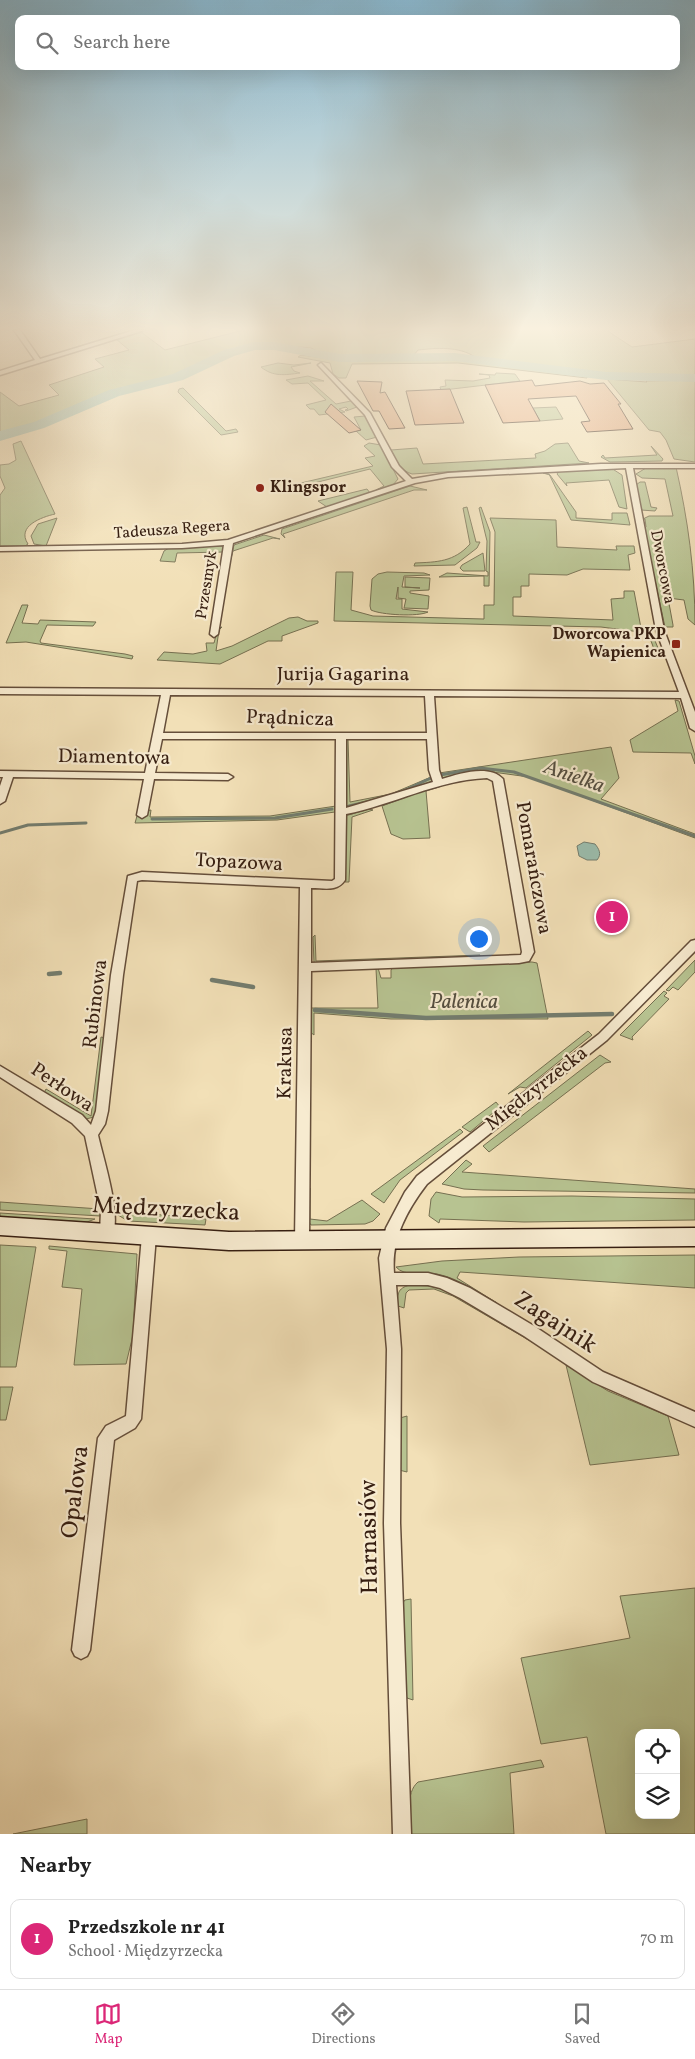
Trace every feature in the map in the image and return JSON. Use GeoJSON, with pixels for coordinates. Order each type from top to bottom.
{"type":"FeatureCollection","features":[{"type":"Feature","properties":{"kind":"main road","name":"Międzyrzecka"},"geometry":{"type":"LineString","coordinates":[[0,1226],[229,1241],[695,1237]]}},
{"type":"Feature","properties":{"kind":"street"},"geometry":{"type":"LineString","coordinates":[[369,416],[396,467],[411,482]]}},
{"type":"Feature","properties":{"kind":"street","name":"Tadeusza Regera"},"geometry":{"type":"LineString","coordinates":[[0,549],[182,546],[229,542],[411,482],[448,475],[629,465],[695,466]]}},
{"type":"Feature","properties":{"kind":"street","name":"Dworcowa"},"geometry":{"type":"LineString","coordinates":[[629,465],[660,630],[685,695],[695,728]]}},
{"type":"Feature","properties":{"kind":"street","name":"Przesmyk"},"geometry":{"type":"LineString","coordinates":[[214,634],[229,542]]}},
{"type":"Feature","properties":{"kind":"street","name":"Jurija Gagarina"},"geometry":{"type":"LineString","coordinates":[[0,691],[685,695]]}},
{"type":"Feature","properties":{"kind":"street"},"geometry":{"type":"LineString","coordinates":[[142,815],[166,692]]}},
{"type":"Feature","properties":{"kind":"street"},"geometry":{"type":"LineString","coordinates":[[341,812],[388,801],[438,783],[434,770],[429,693]]}},
{"type":"Feature","properties":{"kind":"street","name":"Prądnicza"},"geometry":{"type":"LineString","coordinates":[[156,736],[341,736],[340,880]]}},
{"type":"Feature","properties":{"kind":"street"},"geometry":{"type":"LineString","coordinates":[[341,736],[432,736]]}},
{"type":"Feature","properties":{"kind":"street","name":"Pomarańczowa"},"geometry":{"type":"LineString","coordinates":[[306,967],[520,960],[527,956],[528,952],[500,789],[495,776],[482,773],[438,783]]}},
{"type":"Feature","properties":{"kind":"street"},"geometry":{"type":"LineString","coordinates":[[0,801],[4,774]]}},
{"type":"Feature","properties":{"kind":"street","name":"Diamentowa"},"geometry":{"type":"LineString","coordinates":[[4,774],[228,777]]}},
{"type":"Feature","properties":{"kind":"street","name":"Topazowa"},"geometry":{"type":"LineString","coordinates":[[134,877],[335,886],[340,880]]}},
{"type":"Feature","properties":{"kind":"street","name":"Rubinowa"},"geometry":{"type":"LineString","coordinates":[[91,1134],[99,1124],[102,1111],[117,975],[131,882],[134,877]]}},
{"type":"Feature","properties":{"kind":"street","name":"Krakusa"},"geometry":{"type":"LineString","coordinates":[[302,1241],[306,885]]}},
{"type":"Feature","properties":{"kind":"street","name":"Międzyrzecka"},"geometry":{"type":"LineString","coordinates":[[389,1240],[410,1196],[422,1180],[603,1037],[695,944]]}},
{"type":"Feature","properties":{"kind":"street","name":"Perłowa"},"geometry":{"type":"LineString","coordinates":[[0,1072],[77,1119],[91,1134],[108,1211],[107,1232]]}},
{"type":"Feature","properties":{"kind":"street","name":"Opalowa"},"geometry":{"type":"LineString","coordinates":[[81,1650],[106,1438],[112,1430],[126,1426],[133,1419],[149,1236]]}},
{"type":"Feature","properties":{"kind":"street","name":"Harnasiów"},"geometry":{"type":"LineString","coordinates":[[389,1240],[386,1258],[394,1349],[392,1523],[402,1834]]}},
{"type":"Feature","properties":{"kind":"street","name":"Zagajnik"},"geometry":{"type":"LineString","coordinates":[[388,1279],[428,1279],[442,1282],[464,1292],[529,1331],[604,1380],[695,1420]]}},
{"type":"Feature","properties":{"kind":"green space"},"geometry":{"type":"Polygon","coordinates":[[[0,416],[57,416],[36,424],[0,434],[0,416]]]}},
{"type":"Feature","properties":{"kind":"green space"},"geometry":{"type":"Polygon","coordinates":[[[202,416],[211,416],[226,431],[236,429],[238,432],[221,435],[202,416]]]}},
{"type":"Feature","properties":{"kind":"green space"},"geometry":{"type":"Polygon","coordinates":[[[365,416],[377,437],[366,440],[356,431],[361,430],[354,417],[365,416]]]}},
{"type":"Feature","properties":{"kind":"green space"},"geometry":{"type":"Polygon","coordinates":[[[537,416],[561,416],[563,419],[540,421],[537,416]]]}},
{"type":"Feature","properties":{"kind":"green space"},"geometry":{"type":"Polygon","coordinates":[[[637,416],[695,416],[695,462],[674,459],[666,440],[660,432],[649,430],[637,416]]]}},
{"type":"Feature","properties":{"kind":"green space"},"geometry":{"type":"Polygon","coordinates":[[[21,441],[55,514],[44,517],[28,527],[25,532],[25,538],[28,544],[25,546],[0,546],[0,495],[5,488],[0,476],[0,465],[9,464],[16,460],[13,444],[21,441]]]}},
{"type":"Feature","properties":{"kind":"green space"},"geometry":{"type":"Polygon","coordinates":[[[369,443],[381,445],[398,479],[393,485],[376,490],[384,486],[370,469],[298,487],[299,489],[288,492],[284,487],[373,466],[365,458],[375,456],[364,446],[369,443]]]}},
{"type":"Feature","properties":{"kind":"green space"},"geometry":{"type":"Polygon","coordinates":[[[568,443],[579,461],[589,463],[412,474],[402,468],[391,450],[417,448],[423,464],[536,458],[535,454],[545,451],[555,444],[568,443]]]}},
{"type":"Feature","properties":{"kind":"green space"},"geometry":{"type":"Polygon","coordinates":[[[651,446],[663,459],[662,461],[610,462],[601,457],[603,455],[605,458],[657,455],[651,446]]]}},
{"type":"Feature","properties":{"kind":"green space"},"geometry":{"type":"Polygon","coordinates":[[[676,467],[690,546],[694,585],[695,625],[688,619],[684,600],[668,598],[673,627],[665,627],[644,529],[646,527],[645,519],[643,519],[649,516],[673,516],[665,479],[642,478],[636,474],[646,468],[676,467]]]}},
{"type":"Feature","properties":{"kind":"green space"},"geometry":{"type":"Polygon","coordinates":[[[611,468],[622,475],[627,509],[619,507],[609,480],[566,483],[567,486],[557,474],[559,471],[611,468]]]}},
{"type":"Feature","properties":{"kind":"green space"},"geometry":{"type":"Polygon","coordinates":[[[549,475],[576,512],[576,518],[612,520],[612,513],[627,513],[630,525],[571,520],[549,475]]]}},
{"type":"Feature","properties":{"kind":"green space"},"geometry":{"type":"Polygon","coordinates":[[[640,482],[645,482],[651,507],[657,508],[655,511],[641,510],[636,485],[640,482]]]}},
{"type":"Feature","properties":{"kind":"green space"},"geometry":{"type":"Polygon","coordinates":[[[410,486],[427,490],[414,490],[283,534],[285,538],[281,534],[282,529],[410,486]]]}},
{"type":"Feature","properties":{"kind":"green space"},"geometry":{"type":"Polygon","coordinates":[[[367,489],[370,493],[327,507],[318,501],[367,489]]]}},
{"type":"Feature","properties":{"kind":"green space"},"geometry":{"type":"Polygon","coordinates":[[[467,507],[476,542],[480,542],[477,548],[455,565],[414,566],[415,563],[451,558],[470,544],[463,508],[467,507]]]}},
{"type":"Feature","properties":{"kind":"green space"},"geometry":{"type":"Polygon","coordinates":[[[481,507],[490,532],[489,586],[484,586],[484,576],[439,577],[447,573],[488,576],[486,571],[487,541],[479,508],[481,507]]]}},
{"type":"Feature","properties":{"kind":"green space"},"geometry":{"type":"Polygon","coordinates":[[[57,518],[46,546],[34,544],[31,536],[38,524],[57,518]]]}},
{"type":"Feature","properties":{"kind":"green space"},"geometry":{"type":"Polygon","coordinates":[[[490,518],[556,520],[557,547],[617,550],[616,546],[634,546],[635,553],[628,555],[630,570],[583,569],[567,575],[529,574],[529,586],[521,586],[521,597],[513,597],[513,616],[613,620],[611,599],[624,598],[624,591],[634,591],[641,628],[653,636],[658,648],[654,649],[648,633],[601,627],[334,621],[336,572],[353,572],[351,610],[373,616],[484,619],[484,605],[494,605],[495,532],[490,518]]]}},
{"type":"Feature","properties":{"kind":"green space"},"geometry":{"type":"Polygon","coordinates":[[[264,535],[280,539],[273,538],[233,551],[228,570],[234,545],[264,535]]]}},
{"type":"Feature","properties":{"kind":"green space"},"geometry":{"type":"Polygon","coordinates":[[[224,546],[224,552],[177,553],[175,562],[160,561],[164,551],[169,548],[224,546]]]}},
{"type":"Feature","properties":{"kind":"green space"},"geometry":{"type":"Polygon","coordinates":[[[483,553],[485,571],[463,571],[460,568],[462,565],[483,553]]]}},
{"type":"Feature","properties":{"kind":"green space"},"geometry":{"type":"Polygon","coordinates":[[[387,572],[424,573],[430,575],[404,576],[402,587],[420,588],[405,587],[405,577],[430,578],[429,590],[410,591],[410,593],[429,596],[428,609],[404,608],[406,599],[398,598],[398,587],[396,599],[402,599],[402,609],[428,612],[400,615],[371,610],[372,579],[378,574],[387,572]]]}},
{"type":"Feature","properties":{"kind":"green space"},"geometry":{"type":"Polygon","coordinates":[[[22,605],[28,605],[22,623],[38,624],[40,620],[96,622],[93,626],[47,625],[40,641],[41,643],[125,654],[133,656],[132,659],[26,642],[6,643],[22,605]]]}},
{"type":"Feature","properties":{"kind":"green space"},"geometry":{"type":"Polygon","coordinates":[[[298,617],[307,621],[318,621],[318,623],[282,636],[282,641],[268,641],[220,664],[157,660],[164,652],[193,654],[207,651],[206,643],[214,643],[218,628],[222,627],[219,630],[216,651],[232,646],[289,618],[298,617]]]}},
{"type":"Feature","properties":{"kind":"green space"},"geometry":{"type":"Polygon","coordinates":[[[675,700],[679,701],[695,756],[695,764],[691,753],[633,752],[630,740],[678,711],[675,700]]]}},
{"type":"Feature","properties":{"kind":"green space"},"geometry":{"type":"Polygon","coordinates":[[[348,739],[350,802],[391,794],[431,777],[432,781],[411,790],[350,808],[345,803],[345,741],[348,739]]]}},
{"type":"Feature","properties":{"kind":"green space"},"geometry":{"type":"Polygon","coordinates":[[[611,747],[619,778],[601,799],[695,834],[695,838],[529,777],[485,771],[443,778],[439,773],[611,747]]]}},
{"type":"Feature","properties":{"kind":"green space"},"geometry":{"type":"Polygon","coordinates":[[[441,784],[442,786],[426,791],[430,838],[403,839],[391,834],[382,806],[441,784]]]}},
{"type":"Feature","properties":{"kind":"green space"},"geometry":{"type":"Polygon","coordinates":[[[336,806],[335,812],[277,820],[135,823],[137,816],[144,815],[145,811],[151,810],[150,817],[270,816],[336,806]]]}},
{"type":"Feature","properties":{"kind":"green space"},"geometry":{"type":"Polygon","coordinates":[[[369,809],[373,810],[352,817],[349,882],[345,882],[342,866],[345,816],[369,809]]]}},
{"type":"Feature","properties":{"kind":"green space"},"geometry":{"type":"Polygon","coordinates":[[[315,935],[316,961],[480,955],[480,958],[314,963],[313,937],[315,935]]]}},
{"type":"Feature","properties":{"kind":"green space"},"geometry":{"type":"Polygon","coordinates":[[[695,960],[695,972],[678,990],[673,987],[669,991],[666,990],[695,960]]]}},
{"type":"Feature","properties":{"kind":"green space"},"geometry":{"type":"Polygon","coordinates":[[[537,963],[548,1019],[391,1019],[314,1013],[314,1035],[309,1031],[309,1008],[378,1008],[376,969],[364,968],[378,968],[381,978],[391,978],[391,970],[394,966],[537,963]]]}},
{"type":"Feature","properties":{"kind":"green space"},"geometry":{"type":"Polygon","coordinates":[[[664,991],[667,993],[664,996],[669,999],[632,1037],[633,1040],[620,1035],[664,991]]]}},
{"type":"Feature","properties":{"kind":"green space"},"geometry":{"type":"Polygon","coordinates":[[[588,1031],[592,1035],[526,1088],[520,1087],[508,1094],[588,1031]]]}},
{"type":"Feature","properties":{"kind":"green space"},"geometry":{"type":"Polygon","coordinates":[[[101,1037],[105,1038],[95,1114],[94,1117],[86,1119],[44,1093],[46,1089],[91,1116],[101,1037]]]}},
{"type":"Feature","properties":{"kind":"green space"},"geometry":{"type":"Polygon","coordinates":[[[600,1055],[611,1062],[605,1063],[489,1152],[483,1146],[600,1055]]]}},
{"type":"Feature","properties":{"kind":"green space"},"geometry":{"type":"Polygon","coordinates":[[[496,1102],[500,1107],[470,1132],[462,1127],[496,1102]]]}},
{"type":"Feature","properties":{"kind":"green space"},"geometry":{"type":"Polygon","coordinates":[[[460,1129],[463,1132],[400,1180],[384,1203],[371,1194],[460,1129]]]}},
{"type":"Feature","properties":{"kind":"green space"},"geometry":{"type":"Polygon","coordinates":[[[466,1160],[472,1164],[462,1172],[695,1189],[695,1193],[483,1190],[464,1189],[442,1184],[466,1160]]]}},
{"type":"Feature","properties":{"kind":"green space"},"geometry":{"type":"Polygon","coordinates":[[[310,1188],[310,1219],[327,1221],[362,1200],[380,1214],[373,1221],[365,1224],[311,1225],[309,1222],[310,1188]]]}},
{"type":"Feature","properties":{"kind":"green space"},"geometry":{"type":"Polygon","coordinates":[[[436,1192],[462,1197],[572,1196],[695,1199],[695,1220],[524,1222],[440,1219],[439,1223],[429,1216],[431,1199],[436,1192]]]}},
{"type":"Feature","properties":{"kind":"green space"},"geometry":{"type":"Polygon","coordinates":[[[0,1202],[100,1209],[101,1212],[100,1216],[0,1210],[0,1202]]]}},
{"type":"Feature","properties":{"kind":"green space"},"geometry":{"type":"Polygon","coordinates":[[[118,1211],[206,1219],[205,1225],[128,1221],[118,1215],[118,1211]]]}},
{"type":"Feature","properties":{"kind":"green space"},"geometry":{"type":"Polygon","coordinates":[[[0,1213],[95,1219],[87,1222],[0,1217],[0,1213]]]}},
{"type":"Feature","properties":{"kind":"green space"},"geometry":{"type":"Polygon","coordinates":[[[0,1245],[36,1247],[16,1367],[0,1367],[0,1245]]]}},
{"type":"Feature","properties":{"kind":"green space"},"geometry":{"type":"Polygon","coordinates":[[[49,1246],[137,1254],[133,1335],[126,1364],[74,1365],[82,1289],[62,1287],[67,1251],[49,1249],[49,1246]]]}},
{"type":"Feature","properties":{"kind":"green space"},"geometry":{"type":"Polygon","coordinates":[[[695,1255],[695,1288],[460,1272],[457,1278],[497,1303],[468,1286],[445,1276],[409,1273],[396,1267],[442,1261],[519,1257],[695,1255]]]}},
{"type":"Feature","properties":{"kind":"green space"},"geometry":{"type":"Polygon","coordinates":[[[410,1285],[430,1286],[447,1290],[544,1349],[453,1296],[434,1289],[409,1290],[406,1293],[404,1308],[398,1306],[400,1290],[410,1285]]]}},
{"type":"Feature","properties":{"kind":"green space"},"geometry":{"type":"Polygon","coordinates":[[[566,1365],[608,1391],[668,1416],[679,1455],[590,1465],[566,1365]]]}},
{"type":"Feature","properties":{"kind":"green space"},"geometry":{"type":"Polygon","coordinates":[[[0,1387],[13,1387],[6,1420],[0,1420],[0,1387]]]}},
{"type":"Feature","properties":{"kind":"green space"},"geometry":{"type":"Polygon","coordinates":[[[407,1416],[407,1472],[399,1470],[400,1418],[407,1416]]]}},
{"type":"Feature","properties":{"kind":"green space"},"geometry":{"type":"Polygon","coordinates":[[[695,1588],[695,1834],[606,1834],[587,1737],[541,1744],[521,1658],[630,1638],[620,1596],[695,1588]]]}},
{"type":"Feature","properties":{"kind":"green space"},"geometry":{"type":"Polygon","coordinates":[[[411,1599],[413,1700],[407,1698],[405,1692],[402,1604],[405,1600],[411,1599]]]}},
{"type":"Feature","properties":{"kind":"green space"},"geometry":{"type":"Polygon","coordinates":[[[541,1760],[544,1767],[510,1773],[514,1834],[411,1834],[410,1799],[411,1793],[418,1782],[541,1760]]]}},
{"type":"Feature","properties":{"kind":"green space"},"geometry":{"type":"Polygon","coordinates":[[[87,1819],[87,1834],[13,1834],[87,1819]]]}},
{"type":"Feature","properties":{"kind":"shaded area"},"geometry":{"type":"Polygon","coordinates":[[[584,842],[595,844],[600,854],[597,860],[587,860],[579,856],[577,846],[584,842]]]}},
{"type":"Feature","properties":{"kind":"building"},"geometry":{"type":"Polygon","coordinates":[[[329,416],[344,416],[361,430],[349,433],[329,416]]]}},
{"type":"Feature","properties":{"kind":"building"},"geometry":{"type":"Polygon","coordinates":[[[382,416],[398,416],[405,428],[389,429],[382,416]]]}},
{"type":"Feature","properties":{"kind":"building"},"geometry":{"type":"Polygon","coordinates":[[[413,416],[461,416],[464,423],[415,425],[413,416]]]}},
{"type":"Feature","properties":{"kind":"building"},"geometry":{"type":"Polygon","coordinates":[[[499,416],[537,416],[540,421],[503,423],[499,416]]]}},
{"type":"Feature","properties":{"kind":"building"},"geometry":{"type":"Polygon","coordinates":[[[587,416],[625,416],[633,429],[587,432],[581,422],[590,421],[587,416]]]}},
{"type":"Feature","properties":{"kind":"waterway"},"geometry":{"type":"LineString","coordinates":[[0,436],[39,425],[61,416]]}},
{"type":"Feature","properties":{"kind":"waterway","name":"Anielka"},"geometry":{"type":"LineString","coordinates":[[440,775],[480,768],[514,772],[695,836]]}},
{"type":"Feature","properties":{"kind":"waterway","name":"Anielka"},"geometry":{"type":"LineString","coordinates":[[399,793],[431,778]]}},
{"type":"Feature","properties":{"kind":"waterway","name":"Anielka"},"geometry":{"type":"LineString","coordinates":[[349,806],[371,801]]}},
{"type":"Feature","properties":{"kind":"waterway","name":"Anielka"},"geometry":{"type":"LineString","coordinates":[[152,819],[275,818],[332,809]]}},
{"type":"Feature","properties":{"kind":"waterway","name":"Anielka"},"geometry":{"type":"LineString","coordinates":[[0,833],[28,825],[86,823]]}},
{"type":"Feature","properties":{"kind":"waterway","name":"Palenica"},"geometry":{"type":"LineString","coordinates":[[49,974],[60,973]]}},
{"type":"Feature","properties":{"kind":"waterway","name":"Palenica"},"geometry":{"type":"LineString","coordinates":[[212,980],[253,987]]}},
{"type":"Feature","properties":{"kind":"waterway","name":"Palenica"},"geometry":{"type":"LineString","coordinates":[[315,1010],[426,1018],[612,1014]]}},
{"type":"Feature","properties":{"kind":"place","name":"Klingspor"},"geometry":{"type":"Point","coordinates":[260,488]}},
{"type":"Feature","properties":{"kind":"place","name":"Dworcowa PKP Wapienica"},"geometry":{"type":"Point","coordinates":[676,644]}},
{"type":"Feature","properties":{"kind":"place","name":"Przedszkole nr 41"},"geometry":{"type":"Point","coordinates":[612,917]}}]}
